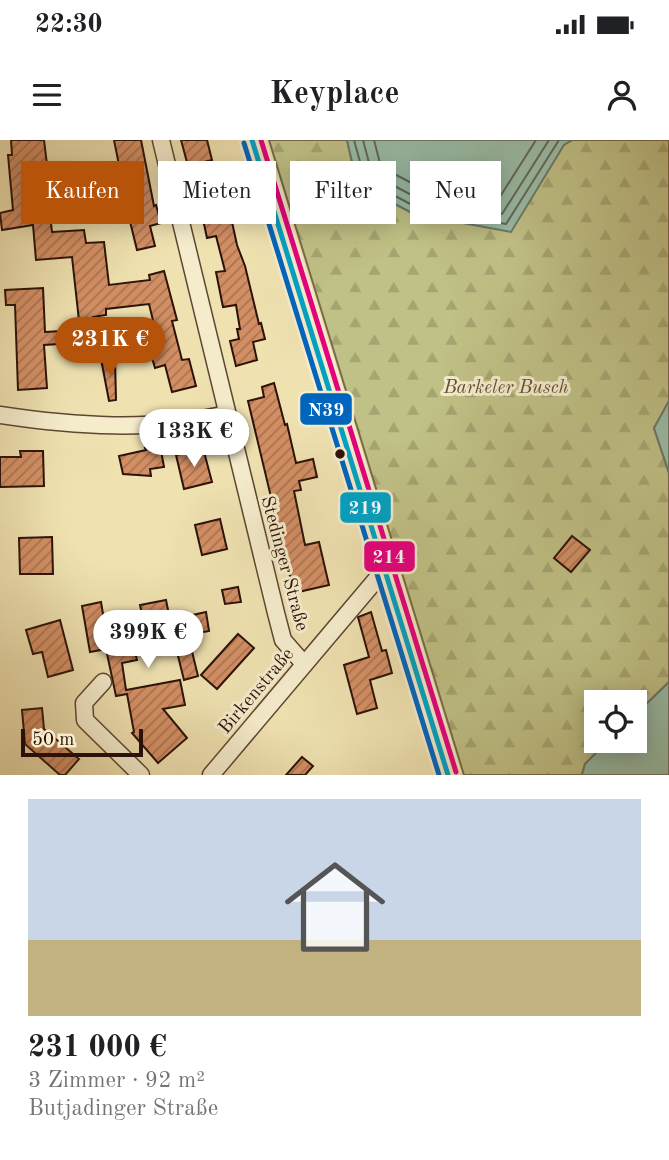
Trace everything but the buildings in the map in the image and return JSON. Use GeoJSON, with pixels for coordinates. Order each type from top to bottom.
{"type":"FeatureCollection","features":[{"type":"Feature","properties":{"kind":"street","name":"Stedinger Straße"},"geometry":{"type":"LineString","coordinates":[[161,140],[283,640],[304,664]]}},
{"type":"Feature","properties":{"kind":"street"},"geometry":{"type":"LineString","coordinates":[[252,140],[449,775]]}},
{"type":"Feature","properties":{"kind":"street"},"geometry":{"type":"LineString","coordinates":[[0,415],[140,426],[207,419],[226,414]]}},
{"type":"Feature","properties":{"kind":"street","name":"Birkenstraße"},"geometry":{"type":"LineString","coordinates":[[211,775],[385,569]]}},
{"type":"Feature","properties":{"kind":"street"},"geometry":{"type":"LineString","coordinates":[[103,682],[84,703],[85,720],[141,775]]}},
{"type":"Feature","properties":{"kind":"green space","name":"Barkeler Busch"},"geometry":{"type":"Polygon","coordinates":[[[269,140],[347,140],[352,161],[290,161],[290,208],[269,140]]]}},
{"type":"Feature","properties":{"kind":"green space","name":"Barkeler Busch"},"geometry":{"type":"Polygon","coordinates":[[[572,140],[669,140],[669,401],[654,428],[669,473],[669,682],[647,703],[647,690],[584,690],[584,753],[596,753],[585,764],[582,775],[464,775],[295,224],[396,224],[396,205],[410,212],[410,224],[501,224],[501,173],[572,140]]]}},
{"type":"Feature","properties":{"kind":"water"},"geometry":{"type":"Polygon","coordinates":[[[347,140],[572,140],[564,145],[511,232],[468,224],[501,224],[501,161],[410,161],[410,212],[396,205],[396,161],[352,161],[347,140]]]}},
{"type":"Feature","properties":{"kind":"water"},"geometry":{"type":"Polygon","coordinates":[[[669,401],[669,473],[654,428],[669,401]]]}},
{"type":"Feature","properties":{"kind":"water"},"geometry":{"type":"Polygon","coordinates":[[[669,682],[669,775],[582,775],[585,764],[596,753],[647,753],[647,703],[669,682]]]}},
{"type":"Feature","properties":{"kind":"transit line","name":"219"},"geometry":{"type":"LineString","coordinates":[[252,140],[448,775]]}},
{"type":"Feature","properties":{"kind":"transit line","name":"214"},"geometry":{"type":"LineString","coordinates":[[261,140],[456,772]]}},
{"type":"Feature","properties":{"kind":"transit line","name":"N39"},"geometry":{"type":"LineString","coordinates":[[244,143],[439,775]]}}]}
